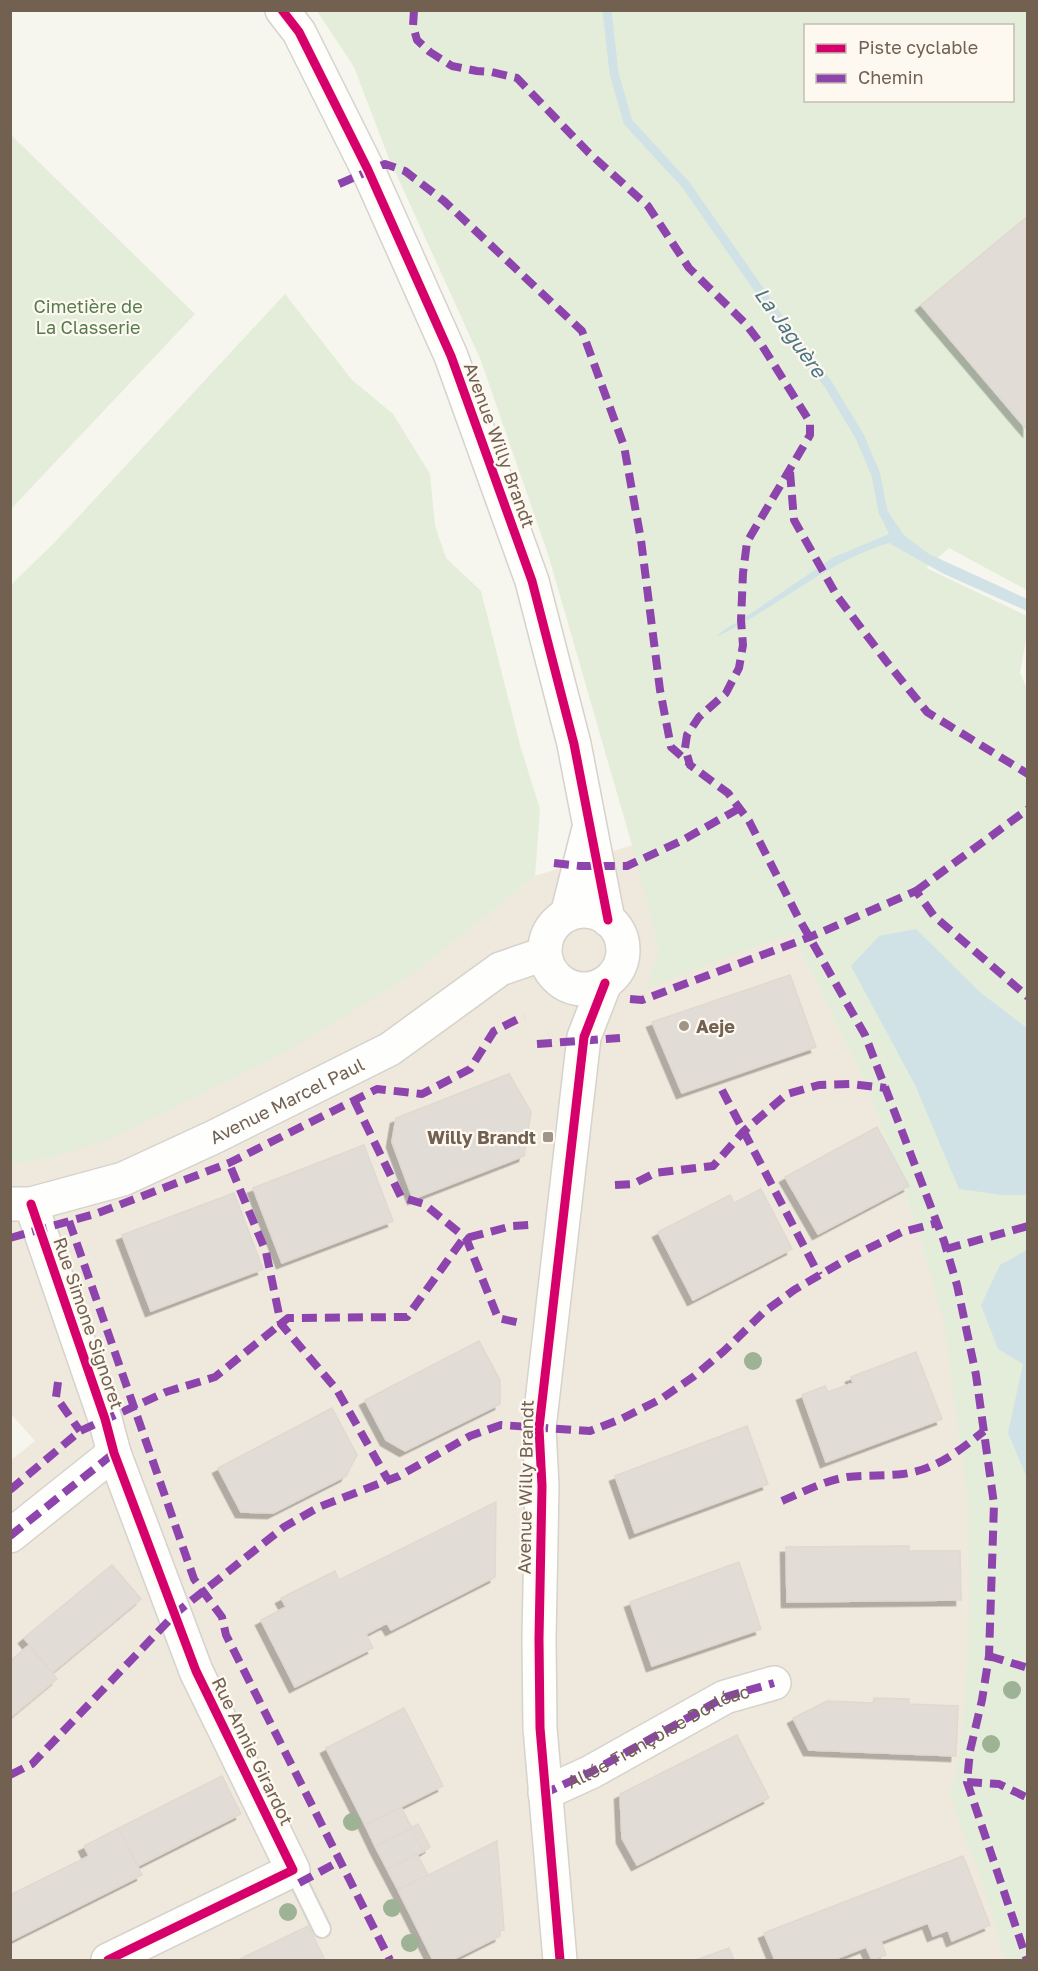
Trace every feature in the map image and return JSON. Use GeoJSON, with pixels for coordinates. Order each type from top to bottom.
{"type":"FeatureCollection","features":[{"type":"Feature","properties":{"kind":"street","name":"Avenue Willy Brandt"},"geometry":{"type":"LineString","coordinates":[[282,10],[299,32],[368,170],[451,356],[532,581],[574,744],[608,920],[618,931],[622,945],[622,960],[616,973],[605,983],[584,1036],[539,1428],[542,1486],[540,1706],[545,1793],[560,1960]]}},
{"type":"Feature","properties":{"kind":"street","name":"Avenue Willy Brandt"},"geometry":{"type":"LineString","coordinates":[[544,954],[546,938],[554,924],[567,915],[590,825]]}},
{"type":"Feature","properties":{"kind":"street"},"geometry":{"type":"LineString","coordinates":[[567,915],[581,911],[596,913],[608,920]]}},
{"type":"Feature","properties":{"kind":"street"},"geometry":{"type":"LineString","coordinates":[[544,954],[548,969],[558,980],[572,988],[589,989],[605,983]]}},
{"type":"Feature","properties":{"kind":"street","name":"Avenue Marcel Paul"},"geometry":{"type":"LineString","coordinates":[[21,1204],[123,1179],[213,1137],[390,1049],[500,969],[544,954]]}},
{"type":"Feature","properties":{"kind":"street","name":"Avenue Willy Brandt"},"geometry":{"type":"LineString","coordinates":[[572,988],[584,1036]]}},
{"type":"Feature","properties":{"kind":"street","name":"Rue Simone Signoret"},"geometry":{"type":"LineString","coordinates":[[21,1204],[105,1419],[114,1453]]}},
{"type":"Feature","properties":{"kind":"street"},"geometry":{"type":"LineString","coordinates":[[10,1536],[114,1453]]}},
{"type":"Feature","properties":{"kind":"street","name":"Rue Annie Girardot"},"geometry":{"type":"LineString","coordinates":[[114,1453],[196,1671],[292,1870]]}},
{"type":"Feature","properties":{"kind":"street","name":"Allée Françoise Dorléac"},"geometry":{"type":"LineString","coordinates":[[545,1793],[591,1772],[725,1697],[774,1683]]}},
{"type":"Feature","properties":{"kind":"street"},"geometry":{"type":"LineString","coordinates":[[108,1960],[292,1870]]}},
{"type":"Feature","properties":{"kind":"lane"},"geometry":{"type":"LineString","coordinates":[[292,1870],[322,1929]]}},
{"type":"Feature","properties":{"kind":"shaded area"},"geometry":{"type":"Polygon","coordinates":[[[888,512],[904,535],[929,554],[1027,599],[1027,611],[944,574],[889,543],[843,562],[716,637],[834,557],[889,534],[879,513],[888,512]]]}},
{"type":"Feature","properties":{"kind":"shaded area"},"geometry":{"type":"Polygon","coordinates":[[[721,817],[792,933],[867,1086],[920,1237],[946,1324],[1027,1960],[11,1960],[10,1461],[35,1441],[11,1414],[10,1164],[48,1159],[420,969],[535,876],[721,817]]]}},
{"type":"Feature","properties":{"kind":"shaded area"},"geometry":{"type":"Polygon","coordinates":[[[916,929],[981,993],[1027,1028],[1027,1195],[1002,1195],[959,1189],[915,1085],[851,966],[879,936],[916,929]]]}},
{"type":"Feature","properties":{"kind":"shaded area"},"geometry":{"type":"Polygon","coordinates":[[[1027,1250],[1027,1478],[1008,1433],[1023,1364],[998,1349],[981,1305],[1000,1265],[1027,1250]]]}},
{"type":"Feature","properties":{"kind":"green space"},"geometry":{"type":"Polygon","coordinates":[[[317,11],[1027,11],[1027,590],[949,548],[926,568],[1027,616],[1027,635],[1020,673],[1028,691],[1027,1960],[1006,1960],[983,1884],[950,1796],[957,1769],[964,1719],[970,1605],[968,1501],[945,1325],[920,1237],[867,1086],[792,933],[647,988],[659,950],[634,852],[548,554],[480,358],[388,156],[354,67],[317,11]]]}},
{"type":"Feature","properties":{"kind":"green space","name":"Cimetière de La Classerie"},"geometry":{"type":"Polygon","coordinates":[[[10,134],[195,314],[11,509],[10,509],[10,134]]]}},
{"type":"Feature","properties":{"kind":"green space"},"geometry":{"type":"Polygon","coordinates":[[[285,294],[352,380],[393,414],[430,474],[435,526],[446,558],[481,591],[520,745],[540,809],[535,876],[420,969],[291,1049],[112,1138],[48,1159],[11,1164],[11,585],[55,542],[285,294]]]}},
{"type":"Feature","properties":{"kind":"building"},"geometry":{"type":"Polygon","coordinates":[[[1028,216],[1028,431],[921,305],[1028,216]]]}},
{"type":"Feature","properties":{"kind":"building"},"geometry":{"type":"Polygon","coordinates":[[[790,975],[816,1047],[682,1093],[652,1022],[790,975]]]}},
{"type":"Feature","properties":{"kind":"building"},"geometry":{"type":"Polygon","coordinates":[[[509,1074],[531,1112],[524,1156],[413,1199],[392,1142],[396,1118],[509,1074]]]}},
{"type":"Feature","properties":{"kind":"building"},"geometry":{"type":"Polygon","coordinates":[[[877,1127],[909,1186],[818,1234],[785,1177],[877,1127]]]}},
{"type":"Feature","properties":{"kind":"building"},"geometry":{"type":"Polygon","coordinates":[[[364,1145],[393,1221],[282,1263],[253,1188],[364,1145]]]}},
{"type":"Feature","properties":{"kind":"building"},"geometry":{"type":"Polygon","coordinates":[[[761,1189],[792,1249],[693,1300],[658,1232],[730,1195],[734,1203],[761,1189]]]}},
{"type":"Feature","properties":{"kind":"building"},"geometry":{"type":"Polygon","coordinates":[[[234,1193],[263,1269],[151,1311],[122,1235],[234,1193]]]}},
{"type":"Feature","properties":{"kind":"building"},"geometry":{"type":"Polygon","coordinates":[[[479,1341],[500,1380],[500,1404],[405,1451],[386,1440],[365,1400],[479,1341]]]}},
{"type":"Feature","properties":{"kind":"building"},"geometry":{"type":"Polygon","coordinates":[[[916,1352],[942,1419],[826,1462],[802,1395],[825,1386],[828,1392],[853,1383],[851,1377],[916,1352]]]}},
{"type":"Feature","properties":{"kind":"building"},"geometry":{"type":"Polygon","coordinates":[[[332,1408],[357,1455],[346,1476],[273,1513],[241,1512],[218,1468],[332,1408]]]}},
{"type":"Feature","properties":{"kind":"building"},"geometry":{"type":"Polygon","coordinates":[[[747,1426],[768,1484],[635,1533],[615,1476],[747,1426]]]}},
{"type":"Feature","properties":{"kind":"building"},"geometry":{"type":"Polygon","coordinates":[[[496,1502],[495,1577],[391,1630],[387,1623],[366,1634],[373,1648],[295,1687],[261,1620],[286,1607],[281,1598],[335,1571],[339,1580],[496,1502]]]}},
{"type":"Feature","properties":{"kind":"building"},"geometry":{"type":"Polygon","coordinates":[[[909,1546],[909,1551],[960,1551],[961,1600],[787,1602],[786,1547],[909,1546]]]}},
{"type":"Feature","properties":{"kind":"building"},"geometry":{"type":"Polygon","coordinates":[[[739,1562],[761,1629],[652,1666],[630,1602],[739,1562]]]}},
{"type":"Feature","properties":{"kind":"building"},"geometry":{"type":"Polygon","coordinates":[[[112,1565],[141,1599],[52,1673],[24,1638],[112,1565]]]}},
{"type":"Feature","properties":{"kind":"building"},"geometry":{"type":"Polygon","coordinates":[[[29,1645],[57,1679],[10,1718],[10,1661],[29,1645]]]}},
{"type":"Feature","properties":{"kind":"building"},"geometry":{"type":"Polygon","coordinates":[[[874,1698],[909,1699],[909,1704],[958,1706],[956,1756],[809,1750],[793,1718],[827,1701],[873,1703],[874,1698]]]}},
{"type":"Feature","properties":{"kind":"building"},"geometry":{"type":"Polygon","coordinates":[[[404,1708],[443,1786],[365,1825],[326,1748],[404,1708]]]}},
{"type":"Feature","properties":{"kind":"building"},"geometry":{"type":"Polygon","coordinates":[[[737,1735],[769,1798],[637,1865],[622,1838],[620,1794],[737,1735]]]}},
{"type":"Feature","properties":{"kind":"building"},"geometry":{"type":"Polygon","coordinates":[[[222,1776],[241,1814],[138,1866],[119,1828],[222,1776]]]}},
{"type":"Feature","properties":{"kind":"building"},"geometry":{"type":"Polygon","coordinates":[[[401,1807],[412,1828],[375,1846],[365,1825],[401,1807]]]}},
{"type":"Feature","properties":{"kind":"building"},"geometry":{"type":"Polygon","coordinates":[[[418,1824],[430,1847],[423,1852],[411,1828],[418,1824]]]}},
{"type":"Feature","properties":{"kind":"building"},"geometry":{"type":"Polygon","coordinates":[[[119,1828],[142,1875],[10,1941],[10,1895],[89,1856],[84,1846],[119,1828]]]}},
{"type":"Feature","properties":{"kind":"building"},"geometry":{"type":"Polygon","coordinates":[[[411,1828],[423,1852],[387,1869],[375,1846],[411,1828]]]}},
{"type":"Feature","properties":{"kind":"building"},"geometry":{"type":"Polygon","coordinates":[[[497,1841],[504,1930],[500,1931],[500,1936],[452,1960],[433,1960],[398,1890],[497,1841]]]}},
{"type":"Feature","properties":{"kind":"building"},"geometry":{"type":"Polygon","coordinates":[[[417,1854],[428,1875],[398,1890],[387,1869],[417,1854]]]}},
{"type":"Feature","properties":{"kind":"building"},"geometry":{"type":"Polygon","coordinates":[[[963,1856],[990,1925],[952,1941],[948,1930],[933,1936],[928,1923],[881,1941],[886,1955],[872,1960],[866,1947],[833,1960],[775,1960],[764,1933],[963,1856]]]}},
{"type":"Feature","properties":{"kind":"building"},"geometry":{"type":"Polygon","coordinates":[[[308,1926],[325,1960],[238,1960],[308,1926]]]}},
{"type":"Feature","properties":{"kind":"building"},"geometry":{"type":"Polygon","coordinates":[[[729,1948],[734,1960],[696,1960],[729,1948]]]}},
{"type":"Feature","properties":{"kind":"waterway","name":"La Jaguère"},"geometry":{"type":"LineString","coordinates":[[607,10],[614,73],[628,122],[686,185],[785,327],[828,384],[860,437],[876,475],[883,512],[888,520]]}},
{"type":"Feature","properties":{"kind":"marked path"},"geometry":{"type":"LineString","coordinates":[[414,10],[413,26],[417,40],[430,52],[452,66],[517,78],[589,153],[648,206],[689,268],[745,323],[761,344],[810,422],[810,435],[747,542],[741,620],[743,645],[739,668],[726,693],[699,717],[687,735],[685,748],[690,765],[728,793],[749,821],[798,917],[865,1035],[944,1241],[957,1285],[976,1375],[994,1504],[989,1656],[970,1751],[967,1782],[1027,1960]]}},
{"type":"Feature","properties":{"kind":"marked path"},"geometry":{"type":"LineString","coordinates":[[339,184],[385,164],[405,171],[444,201],[582,331],[624,446],[641,540],[660,690],[671,747],[689,763]]}},
{"type":"Feature","properties":{"kind":"marked path"},"geometry":{"type":"LineString","coordinates":[[790,472],[794,520],[837,596],[886,661],[927,712],[1028,774]]}},
{"type":"Feature","properties":{"kind":"marked path"},"geometry":{"type":"LineString","coordinates":[[554,863],[580,866],[627,866],[681,841],[740,808]]}},
{"type":"Feature","properties":{"kind":"marked path"},"geometry":{"type":"LineString","coordinates":[[916,891],[1028,809]]}},
{"type":"Feature","properties":{"kind":"marked path"},"geometry":{"type":"LineString","coordinates":[[630,999],[642,1000],[810,937],[916,891],[934,916],[1028,997]]}},
{"type":"Feature","properties":{"kind":"marked path"},"geometry":{"type":"LineString","coordinates":[[10,1238],[98,1213],[229,1163],[377,1089],[422,1094],[470,1069],[494,1031],[524,1016]]}},
{"type":"Feature","properties":{"kind":"marked path"},"geometry":{"type":"LineString","coordinates":[[537,1044],[620,1038]]}},
{"type":"Feature","properties":{"kind":"marked path"},"geometry":{"type":"LineString","coordinates":[[615,1185],[633,1184],[655,1173],[713,1166],[744,1131],[787,1094],[819,1085],[851,1084],[886,1088]]}},
{"type":"Feature","properties":{"kind":"marked path"},"geometry":{"type":"LineString","coordinates":[[722,1090],[819,1275]]}},
{"type":"Feature","properties":{"kind":"marked path"},"geometry":{"type":"LineString","coordinates":[[354,1100],[401,1197],[424,1204],[466,1238],[498,1318],[520,1323]]}},
{"type":"Feature","properties":{"kind":"marked path"},"geometry":{"type":"LineString","coordinates":[[231,1168],[266,1252],[281,1324],[337,1390],[388,1480]]}},
{"type":"Feature","properties":{"kind":"marked path"},"geometry":{"type":"LineString","coordinates":[[69,1221],[194,1579],[222,1617],[226,1635],[390,1960]]}},
{"type":"Feature","properties":{"kind":"marked path"},"geometry":{"type":"LineString","coordinates":[[10,1775],[32,1764],[176,1613],[284,1527],[319,1507],[399,1476],[470,1436],[501,1425],[590,1431],[621,1419],[661,1399],[693,1377],[764,1312],[794,1290],[849,1258],[902,1232],[937,1223]]}},
{"type":"Feature","properties":{"kind":"marked path"},"geometry":{"type":"LineString","coordinates":[[10,1490],[80,1431],[166,1392],[215,1377],[288,1318],[407,1317],[463,1239],[512,1226],[529,1225]]}},
{"type":"Feature","properties":{"kind":"marked path"},"geometry":{"type":"LineString","coordinates":[[946,1249],[1028,1226]]}},
{"type":"Feature","properties":{"kind":"marked path"},"geometry":{"type":"LineString","coordinates":[[58,1382],[56,1397],[80,1431]]}},
{"type":"Feature","properties":{"kind":"marked path"},"geometry":{"type":"LineString","coordinates":[[782,1501],[814,1487],[847,1477],[915,1472],[936,1464],[984,1431]]}},
{"type":"Feature","properties":{"kind":"marked path"},"geometry":{"type":"LineString","coordinates":[[10,1536],[114,1453]]}},
{"type":"Feature","properties":{"kind":"marked path"},"geometry":{"type":"LineString","coordinates":[[989,1656],[1028,1668]]}},
{"type":"Feature","properties":{"kind":"marked path"},"geometry":{"type":"LineString","coordinates":[[545,1790],[545,1793],[591,1772],[725,1697],[774,1683]]}},
{"type":"Feature","properties":{"kind":"marked path"},"geometry":{"type":"LineString","coordinates":[[967,1782],[999,1784],[1028,1798]]}},
{"type":"Feature","properties":{"kind":"marked path"},"geometry":{"type":"LineString","coordinates":[[299,1883],[340,1861]]}},
{"type":"Feature","properties":{"kind":"cycle path"},"geometry":{"type":"LineString","coordinates":[[282,10],[299,32],[368,170],[451,356],[532,581],[574,744],[608,920]]}},
{"type":"Feature","properties":{"kind":"cycle path"},"geometry":{"type":"LineString","coordinates":[[560,1960],[540,1728],[542,1486],[539,1428],[584,1037],[605,983]]}},
{"type":"Feature","properties":{"kind":"cycle path"},"geometry":{"type":"LineString","coordinates":[[31,1204],[105,1419],[114,1453],[196,1671],[293,1870],[108,1960]]}},
{"type":"Feature","properties":{"kind":"place","name":"Aeje"},"geometry":{"type":"Point","coordinates":[684,1026]}},
{"type":"Feature","properties":{"kind":"place","name":"Willy Brandt"},"geometry":{"type":"Point","coordinates":[548,1137]}}]}
